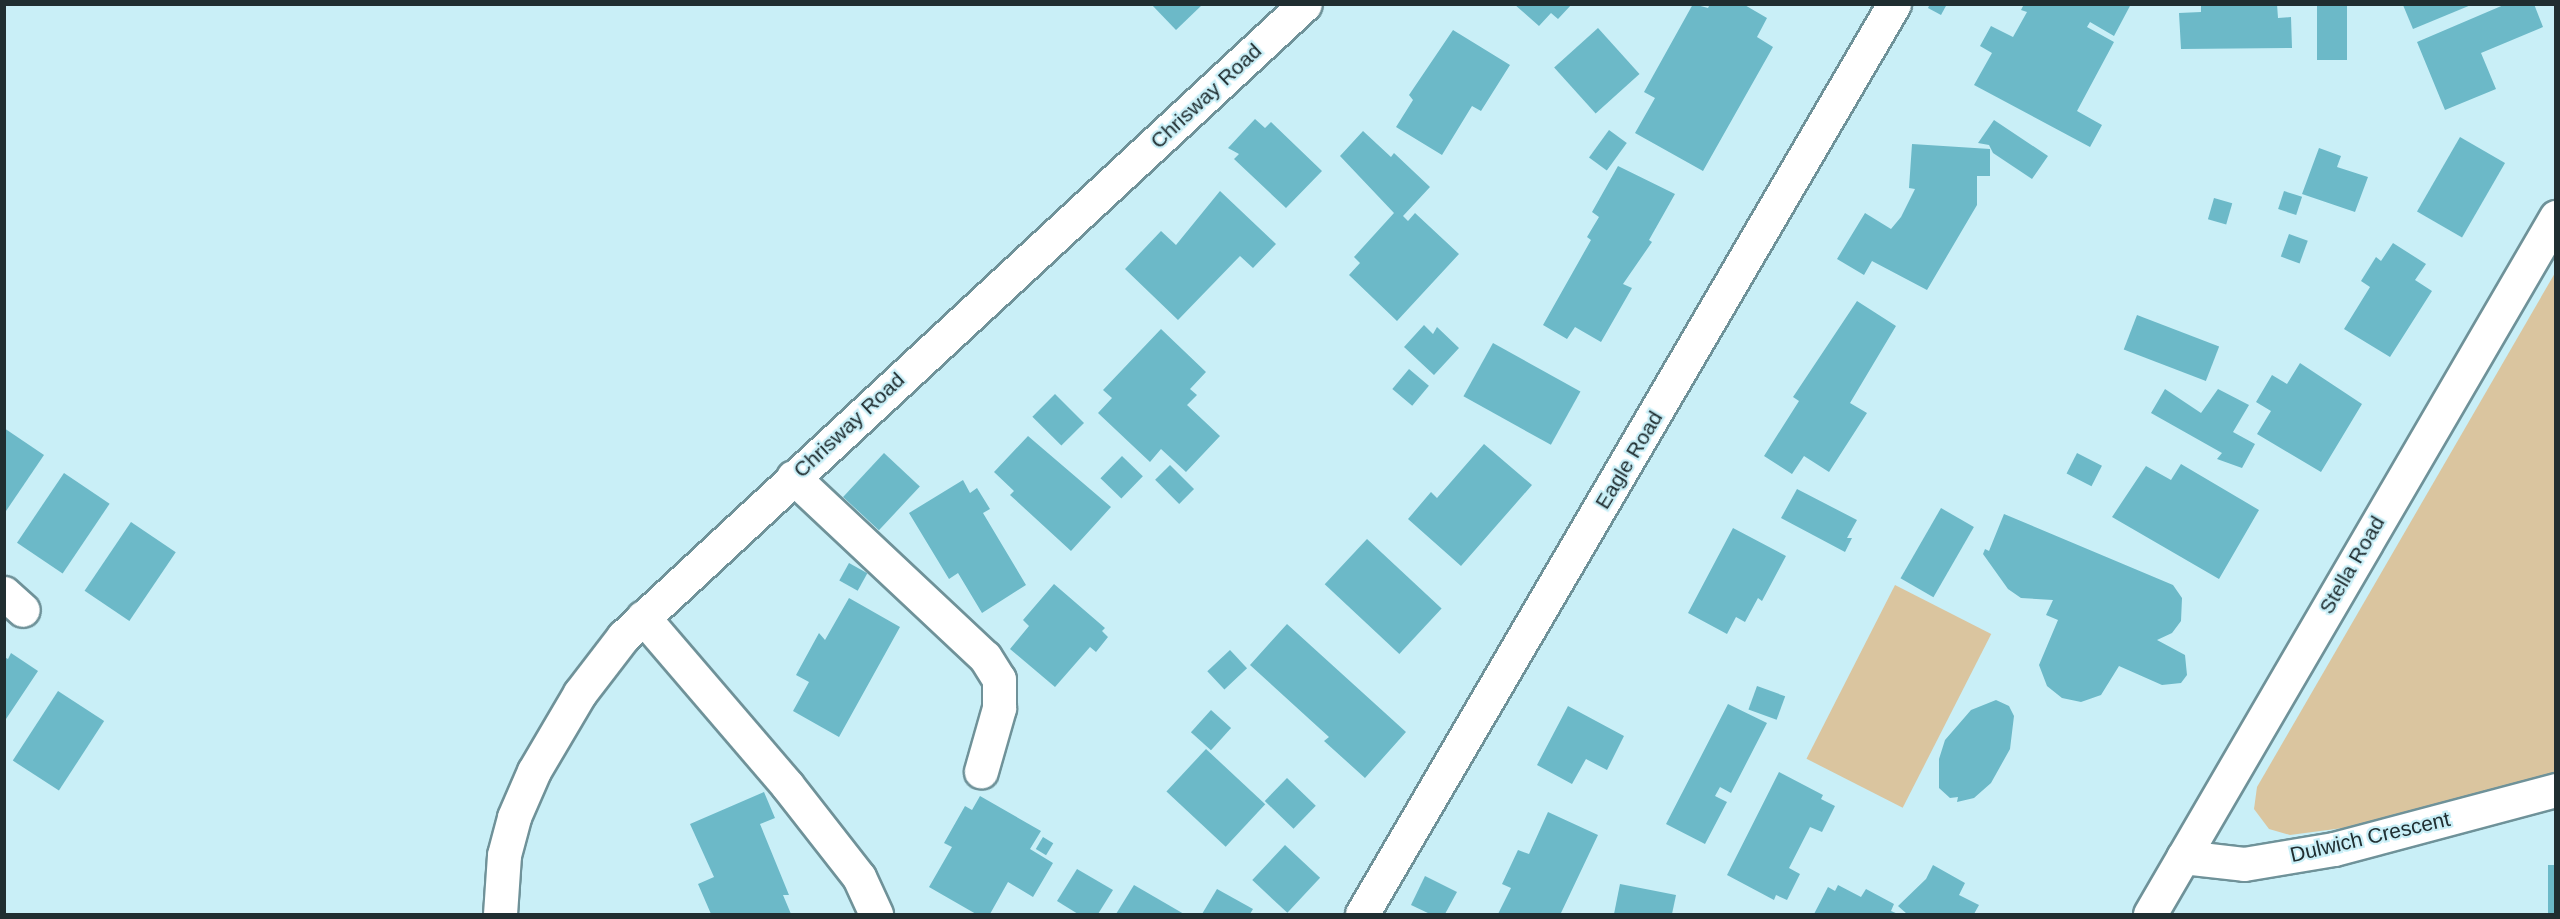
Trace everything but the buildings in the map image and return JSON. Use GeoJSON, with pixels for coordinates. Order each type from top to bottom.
{"type":"FeatureCollection","features":[{"type":"Feature","properties":{"kind":"street","name":"Chrisway Road"},"geometry":{"type":"LineString","coordinates":[[500,915],[504,855],[514,817],[534,771],[580,693],[643,617],[1305,4]]}},
{"type":"Feature","properties":{"kind":"street","name":"Eagle Road"},"geometry":{"type":"LineString","coordinates":[[1362,915],[1894,4]]}},
{"type":"Feature","properties":{"kind":"street","name":"Stella Road"},"geometry":{"type":"LineString","coordinates":[[2150,915],[2556,217]]}},
{"type":"Feature","properties":{"kind":"street"},"geometry":{"type":"LineString","coordinates":[[794,477],[985,657],[999,679],[999,708],[981,771]]}},
{"type":"Feature","properties":{"kind":"street"},"geometry":{"type":"LineString","coordinates":[[643,617],[802,803],[859,877],[876,915]]}},
{"type":"Feature","properties":{"kind":"street","name":"Dulwich Crescent"},"geometry":{"type":"LineString","coordinates":[[2183,857],[2244,864],[2334,849],[2556,790]]}},
{"type":"Feature","properties":{"kind":"shaded area"},"geometry":{"type":"Polygon","coordinates":[[[2555,273],[2555,772],[2343,828],[2290,835],[2269,829],[2254,809],[2257,787],[2555,273]]]}},
{"type":"Feature","properties":{"kind":"shaded area"},"geometry":{"type":"Polygon","coordinates":[[[1895,585],[1991,634],[1903,808],[1806,759],[1895,585]]]}}]}
